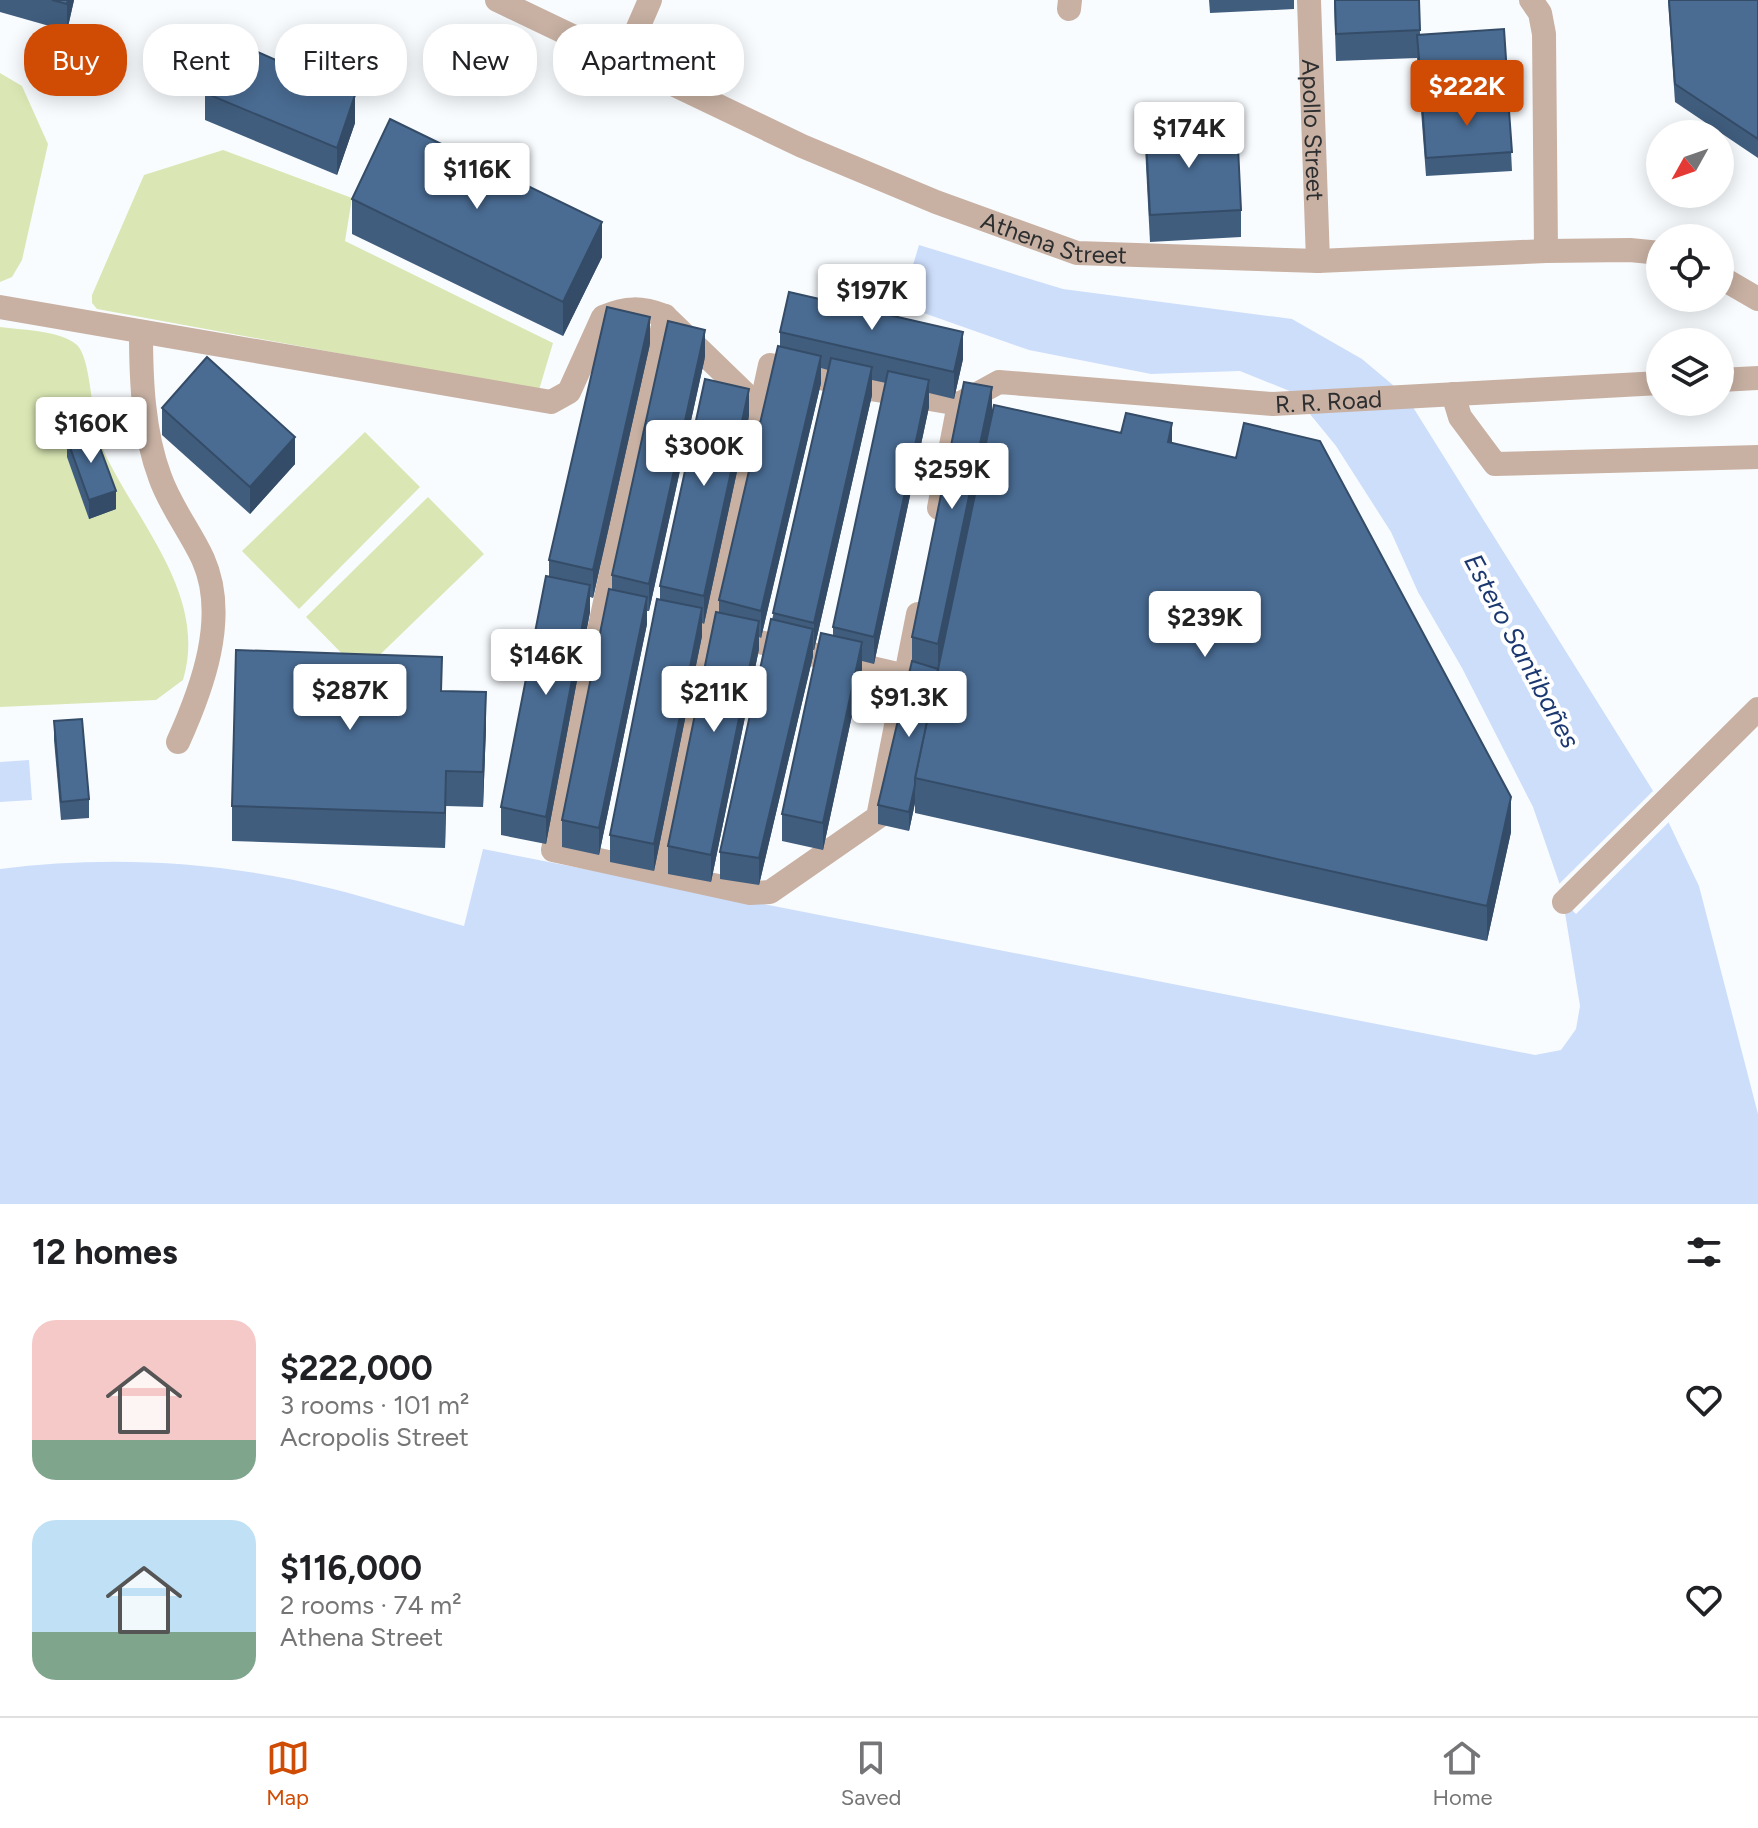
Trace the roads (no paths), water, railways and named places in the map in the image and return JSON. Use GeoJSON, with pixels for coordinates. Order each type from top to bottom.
{"type":"FeatureCollection","features":[{"type":"Feature","properties":{"kind":"street","name":"Athena Street"},"geometry":{"type":"LineString","coordinates":[[497,0],[553,26]]}},
{"type":"Feature","properties":{"kind":"street"},"geometry":{"type":"LineString","coordinates":[[640,24],[650,0]]}},
{"type":"Feature","properties":{"kind":"street","name":"Apollo Street"},"geometry":{"type":"LineString","coordinates":[[1309,0],[1318,261]]}},
{"type":"Feature","properties":{"kind":"street"},"geometry":{"type":"LineString","coordinates":[[1531,0],[1540,13],[1544,34],[1546,251]]}},
{"type":"Feature","properties":{"kind":"street","name":"Athena Street"},"geometry":{"type":"LineString","coordinates":[[699,96],[802,146],[936,202],[1077,253],[1318,261],[1546,251],[1646,252]]}},
{"type":"Feature","properties":{"kind":"street"},"geometry":{"type":"LineString","coordinates":[[1734,285],[1758,299]]}},
{"type":"Feature","properties":{"kind":"street"},"geometry":{"type":"LineString","coordinates":[[0,307],[551,402],[569,392],[603,317],[624,308],[646,309],[665,316],[759,407]]}},
{"type":"Feature","properties":{"kind":"street"},"geometry":{"type":"LineString","coordinates":[[665,316],[553,850],[770,892],[878,817],[924,585]]}},
{"type":"Feature","properties":{"kind":"street"},"geometry":{"type":"LineString","coordinates":[[141,332],[141,379],[160,477],[204,562],[211,593],[210,650],[197,700],[178,742]]}},
{"type":"Feature","properties":{"kind":"street"},"geometry":{"type":"LineString","coordinates":[[660,873],[704,629],[770,365],[852,388],[959,404],[936,525]]}},
{"type":"Feature","properties":{"kind":"street"},"geometry":{"type":"LineString","coordinates":[[1734,379],[1758,378]]}},
{"type":"Feature","properties":{"kind":"street","name":"R. R. Road"},"geometry":{"type":"LineString","coordinates":[[959,404],[999,382],[1273,404],[1646,384]]}},
{"type":"Feature","properties":{"kind":"street"},"geometry":{"type":"LineString","coordinates":[[1453,394],[1460,417],[1495,464],[1758,457]]}},
{"type":"Feature","properties":{"kind":"street"},"geometry":{"type":"LineString","coordinates":[[603,607],[634,614]]}},
{"type":"Feature","properties":{"kind":"street"},"geometry":{"type":"LineString","coordinates":[[704,629],[906,676]]}},
{"type":"Feature","properties":{"kind":"street"},"geometry":{"type":"LineString","coordinates":[[1564,902],[1758,709]]}},
{"type":"Feature","properties":{"kind":"water","name":"Estero Santibañes"},"geometry":{"type":"Polygon","coordinates":[[[919,245],[1063,289],[1292,319],[1362,359],[1406,396],[1655,794],[1699,886],[1758,1114],[1758,1204],[0,1204],[0,869],[82,862],[206,866],[329,888],[464,926],[483,849],[1535,1055],[1561,1050],[1576,1029],[1580,1006],[1561,888],[1533,807],[1462,668],[1418,592],[1391,532],[1336,446],[1292,392],[1240,371],[1151,374],[1029,350],[901,305],[919,245]]]}},
{"type":"Feature","properties":{"kind":"water"},"geometry":{"type":"Polygon","coordinates":[[[29,760],[32,800],[0,802],[0,762],[29,760]]]}}]}
